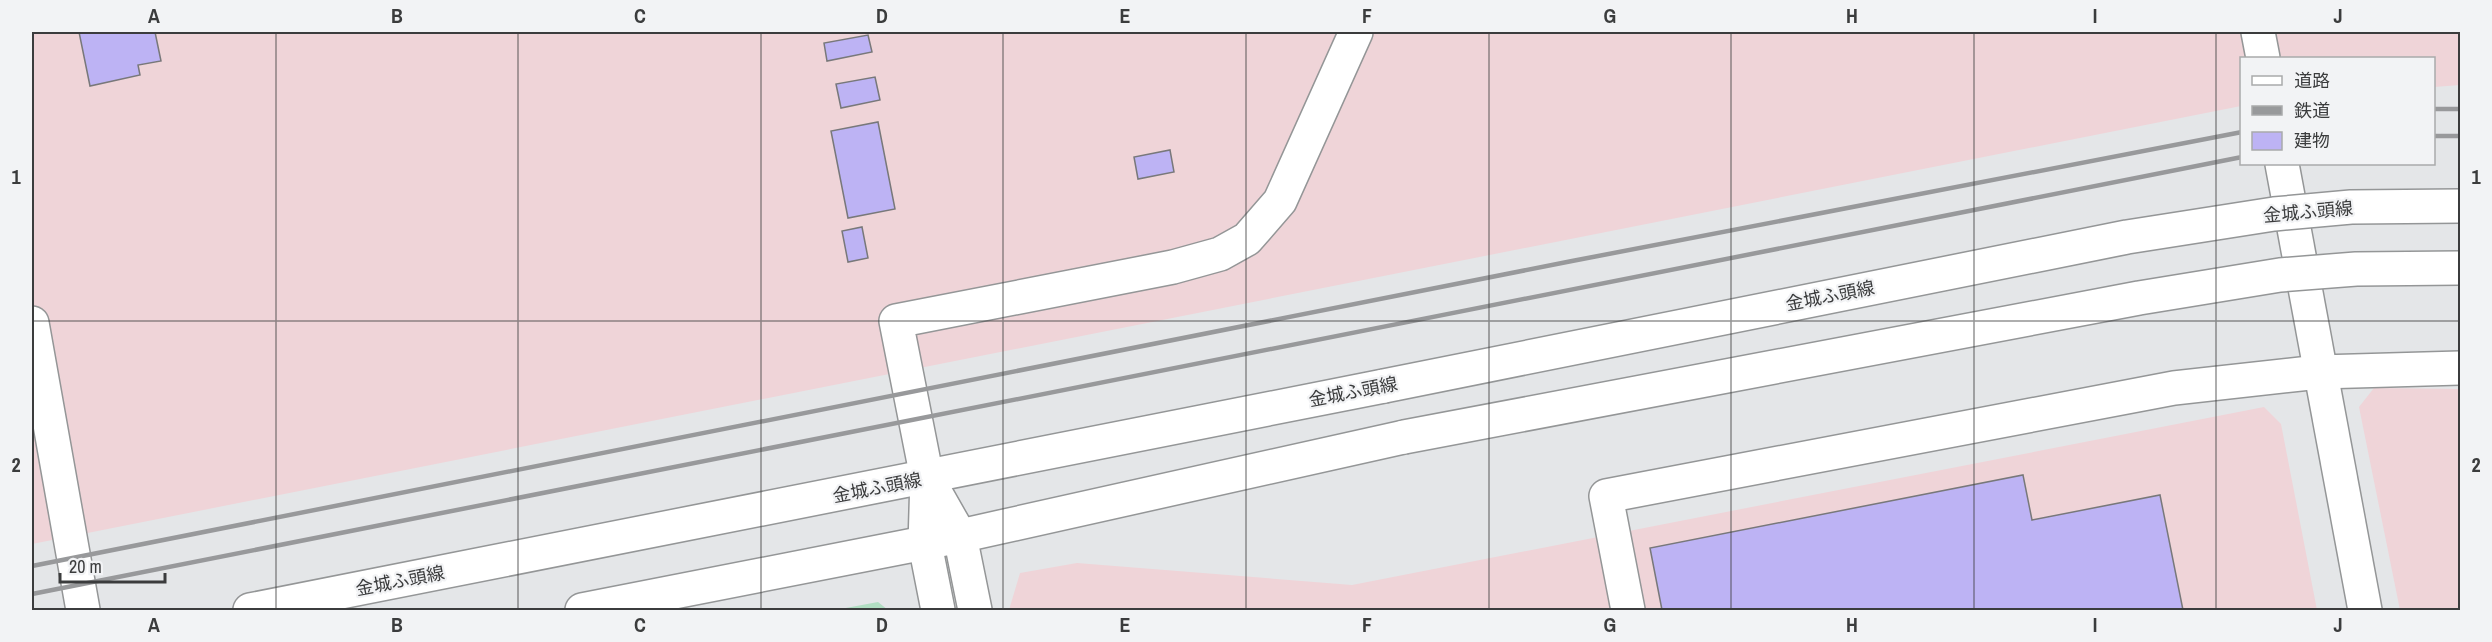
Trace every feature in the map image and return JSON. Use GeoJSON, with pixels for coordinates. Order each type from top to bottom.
{"type":"FeatureCollection","features":[{"type":"Feature","properties":{"kind":"main road"},"geometry":{"type":"LineString","coordinates":[[938,610],[925,544],[927,478],[896,321],[1173,267],[1220,254],[1247,239],[1280,201],[1356,32]]}},
{"type":"Feature","properties":{"kind":"main road"},"geometry":{"type":"LineString","coordinates":[[2258,32],[2263,57]]}},
{"type":"Feature","properties":{"kind":"main road"},"geometry":{"type":"LineString","coordinates":[[2282,165],[2365,610]]}},
{"type":"Feature","properties":{"kind":"main road","name":"金城ふ頭線"},"geometry":{"type":"LineString","coordinates":[[250,610],[927,478],[2127,237],[2274,214],[2329,209],[2460,206]]}},
{"type":"Feature","properties":{"kind":"main road"},"geometry":{"type":"LineString","coordinates":[[582,610],[925,544],[1404,437],[2139,298],[2256,279],[2356,269],[2460,268]]}},
{"type":"Feature","properties":{"kind":"main road"},"geometry":{"type":"LineString","coordinates":[[32,322],[83,610]]}},
{"type":"Feature","properties":{"kind":"main road"},"geometry":{"type":"LineString","coordinates":[[1628,610],[1606,496],[2174,388],[2319,372],[2460,368]]}},
{"type":"Feature","properties":{"kind":"main road"},"geometry":{"type":"LineString","coordinates":[[927,478],[960,536],[975,610]]}},
{"type":"Feature","properties":{"kind":"shaded area"},"geometry":{"type":"Polygon","coordinates":[[[32,32],[2460,32],[2460,85],[2435,87],[2435,57],[2240,57],[2240,106],[32,544],[32,32]]]}},
{"type":"Feature","properties":{"kind":"shaded area"},"geometry":{"type":"Polygon","coordinates":[[[2374,388],[2460,389],[2460,610],[2400,610],[2359,407],[2374,388]]]}},
{"type":"Feature","properties":{"kind":"shaded area"},"geometry":{"type":"Polygon","coordinates":[[[2264,407],[2281,424],[2317,610],[1009,610],[1020,573],[1077,563],[1352,585],[2264,407]]]}},
{"type":"Feature","properties":{"kind":"green space"},"geometry":{"type":"Polygon","coordinates":[[[878,602],[888,610],[835,610],[878,602]]]}},
{"type":"Feature","properties":{"kind":"building"},"geometry":{"type":"Polygon","coordinates":[[[79,32],[155,32],[161,61],[138,65],[140,75],[90,86],[79,32]]]}},
{"type":"Feature","properties":{"kind":"building"},"geometry":{"type":"Polygon","coordinates":[[[868,35],[872,52],[827,61],[824,43],[868,35]]]}},
{"type":"Feature","properties":{"kind":"building"},"geometry":{"type":"Polygon","coordinates":[[[875,77],[880,100],[841,108],[836,84],[875,77]]]}},
{"type":"Feature","properties":{"kind":"building"},"geometry":{"type":"Polygon","coordinates":[[[878,122],[895,209],[848,218],[831,131],[878,122]]]}},
{"type":"Feature","properties":{"kind":"building"},"geometry":{"type":"Polygon","coordinates":[[[1170,150],[1174,172],[1138,179],[1134,157],[1170,150]]]}},
{"type":"Feature","properties":{"kind":"building"},"geometry":{"type":"Polygon","coordinates":[[[862,227],[868,258],[848,262],[842,231],[862,227]]]}},
{"type":"Feature","properties":{"kind":"building"},"geometry":{"type":"Polygon","coordinates":[[[2023,475],[2032,520],[2160,495],[2183,610],[1662,610],[1650,548],[2023,475]]]}},
{"type":"Feature","properties":{"kind":"railway"},"geometry":{"type":"LineString","coordinates":[[2435,109],[2460,109]]}},
{"type":"Feature","properties":{"kind":"railway"},"geometry":{"type":"LineString","coordinates":[[32,566],[1572,261],[2240,132]]}},
{"type":"Feature","properties":{"kind":"railway"},"geometry":{"type":"LineString","coordinates":[[2435,136],[2460,136]]}},
{"type":"Feature","properties":{"kind":"railway"},"geometry":{"type":"LineString","coordinates":[[32,594],[2240,157]]}}]}
